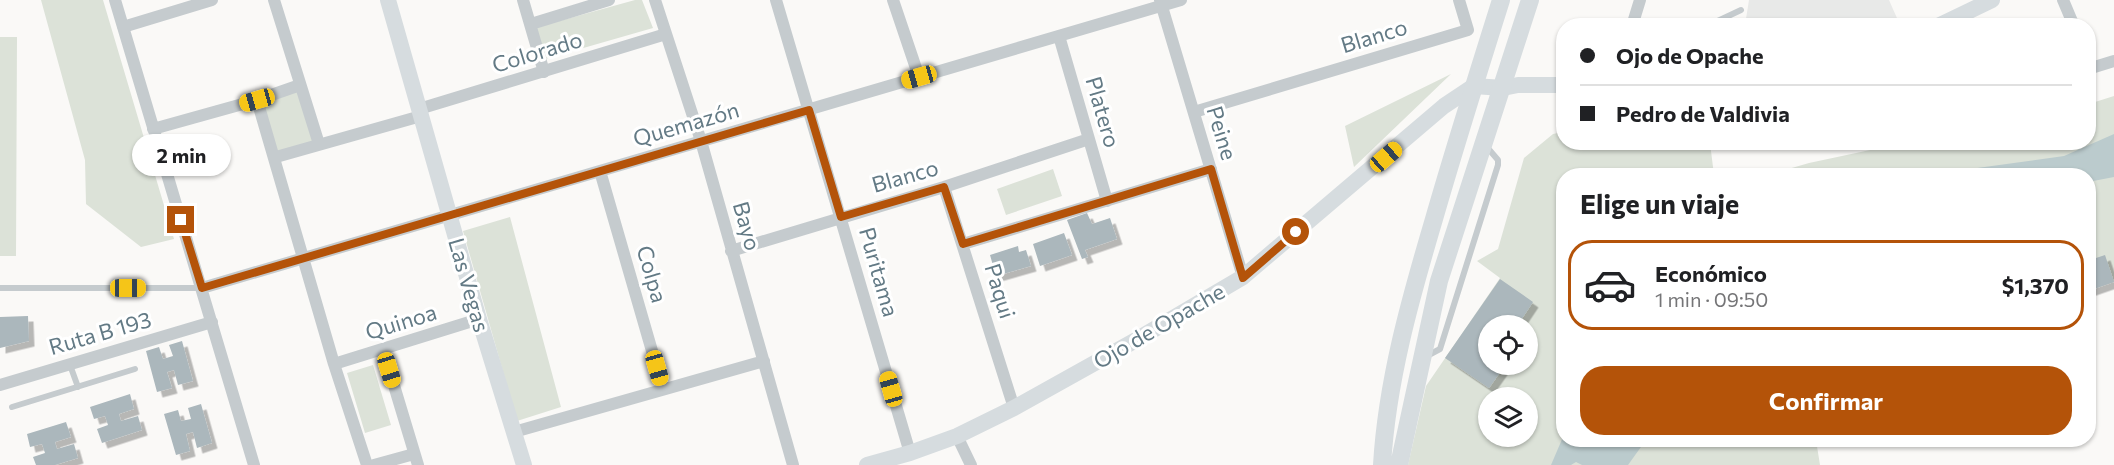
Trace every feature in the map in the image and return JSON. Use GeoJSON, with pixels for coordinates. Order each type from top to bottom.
{"type":"FeatureCollection","features":[{"type":"Feature","properties":{"kind":"main road","name":"Las Vegas"},"geometry":{"type":"LineString","coordinates":[[388,0],[479,319],[524,465]]}},
{"type":"Feature","properties":{"kind":"main road"},"geometry":{"type":"LineString","coordinates":[[1382,465],[1384,421],[1405,319],[1501,0]]}},
{"type":"Feature","properties":{"kind":"main road"},"geometry":{"type":"LineString","coordinates":[[1399,465],[1439,281],[1530,0]]}},
{"type":"Feature","properties":{"kind":"main road"},"geometry":{"type":"LineString","coordinates":[[1955,18],[1992,0]]}},
{"type":"Feature","properties":{"kind":"main road"},"geometry":{"type":"LineString","coordinates":[[1474,86],[1503,88],[1518,85],[1556,85]]}},
{"type":"Feature","properties":{"kind":"main road","name":"Ojo de Opache"},"geometry":{"type":"LineString","coordinates":[[867,465],[957,436],[1014,408],[1243,278],[1444,106],[1474,86]]}},
{"type":"Feature","properties":{"kind":"street"},"geometry":{"type":"LineString","coordinates":[[115,0],[254,465]]}},
{"type":"Feature","properties":{"kind":"street"},"geometry":{"type":"LineString","coordinates":[[123,27],[212,0]]}},
{"type":"Feature","properties":{"kind":"street"},"geometry":{"type":"LineString","coordinates":[[274,0],[319,144]]}},
{"type":"Feature","properties":{"kind":"street"},"geometry":{"type":"LineString","coordinates":[[523,0],[544,72]]}},
{"type":"Feature","properties":{"kind":"street","name":"Colorado"},"geometry":{"type":"LineString","coordinates":[[531,24],[609,0]]}},
{"type":"Feature","properties":{"kind":"street","name":"Bayo"},"geometry":{"type":"LineString","coordinates":[[655,0],[701,141],[793,465]]}},
{"type":"Feature","properties":{"kind":"street","name":"Puritama"},"geometry":{"type":"LineString","coordinates":[[776,0],[910,453]]}},
{"type":"Feature","properties":{"kind":"street"},"geometry":{"type":"LineString","coordinates":[[893,0],[919,77]]}},
{"type":"Feature","properties":{"kind":"street","name":"Quemazón"},"geometry":{"type":"LineString","coordinates":[[202,288],[1059,36],[1161,3],[1181,0]]}},
{"type":"Feature","properties":{"kind":"street","name":"Blanco"},"geometry":{"type":"LineString","coordinates":[[1194,112],[1468,30],[1459,0]]}},
{"type":"Feature","properties":{"kind":"street"},"geometry":{"type":"LineString","coordinates":[[1634,18],[1640,0]]}},
{"type":"Feature","properties":{"kind":"street"},"geometry":{"type":"LineString","coordinates":[[2063,0],[2071,18]]}},
{"type":"Feature","properties":{"kind":"street","name":"Peine"},"geometry":{"type":"LineString","coordinates":[[1161,3],[1243,278]]}},
{"type":"Feature","properties":{"kind":"street","name":"Colorado"},"geometry":{"type":"LineString","coordinates":[[276,158],[666,34]]}},
{"type":"Feature","properties":{"kind":"street","name":"Platero"},"geometry":{"type":"LineString","coordinates":[[1059,36],[1107,201]]}},
{"type":"Feature","properties":{"kind":"street"},"geometry":{"type":"LineString","coordinates":[[2096,65],[2114,61]]}},
{"type":"Feature","properties":{"kind":"street"},"geometry":{"type":"LineString","coordinates":[[153,129],[257,100],[300,85]]}},
{"type":"Feature","properties":{"kind":"street"},"geometry":{"type":"LineString","coordinates":[[257,100],[276,158],[334,364],[367,465]]}},
{"type":"Feature","properties":{"kind":"street","name":"Blanco"},"geometry":{"type":"LineString","coordinates":[[731,251],[944,187],[1089,139]]}},
{"type":"Feature","properties":{"kind":"street"},"geometry":{"type":"LineString","coordinates":[[963,244],[1211,169]]}},
{"type":"Feature","properties":{"kind":"street","name":"Colpa"},"geometry":{"type":"LineString","coordinates":[[600,171],[663,389]]}},
{"type":"Feature","properties":{"kind":"street","name":"Paqui"},"geometry":{"type":"LineString","coordinates":[[944,187],[1014,408]]}},
{"type":"Feature","properties":{"kind":"street","name":"Quinoa"},"geometry":{"type":"LineString","coordinates":[[334,364],[479,319]]}},
{"type":"Feature","properties":{"kind":"street","name":"Ruta B 193"},"geometry":{"type":"LineString","coordinates":[[0,385],[212,322]]}},
{"type":"Feature","properties":{"kind":"street"},"geometry":{"type":"LineString","coordinates":[[374,465],[416,459],[383,349]]}},
{"type":"Feature","properties":{"kind":"street"},"geometry":{"type":"LineString","coordinates":[[514,432],[764,361]]}},
{"type":"Feature","properties":{"kind":"street"},"geometry":{"type":"LineString","coordinates":[[957,436],[971,465]]}},
{"type":"Feature","properties":{"kind":"lane"},"geometry":{"type":"LineString","coordinates":[[1724,18],[1741,10]]}},
{"type":"Feature","properties":{"kind":"lane"},"geometry":{"type":"LineString","coordinates":[[1422,358],[1440,349],[1498,165],[1498,160],[1484,144]]}},
{"type":"Feature","properties":{"kind":"lane"},"geometry":{"type":"LineString","coordinates":[[1439,281],[1458,288]]}},
{"type":"Feature","properties":{"kind":"lane"},"geometry":{"type":"LineString","coordinates":[[0,288],[202,288]]}},
{"type":"Feature","properties":{"kind":"lane"},"geometry":{"type":"LineString","coordinates":[[70,364],[78,387]]}},
{"type":"Feature","properties":{"kind":"lane"},"geometry":{"type":"LineString","coordinates":[[12,407],[135,369]]}},
{"type":"Feature","properties":{"kind":"shaded area"},"geometry":{"type":"Polygon","coordinates":[[[41,0],[103,0],[174,239],[141,247],[86,204],[85,160],[41,0]]]}},
{"type":"Feature","properties":{"kind":"shaded area"},"geometry":{"type":"Polygon","coordinates":[[[642,0],[653,28],[545,59],[534,28],[642,0]]]}},
{"type":"Feature","properties":{"kind":"shaded area"},"geometry":{"type":"Polygon","coordinates":[[[1749,0],[1889,0],[1897,18],[1746,18],[1749,0]]]}},
{"type":"Feature","properties":{"kind":"shaded area"},"geometry":{"type":"Polygon","coordinates":[[[0,37],[17,37],[16,256],[0,256],[0,37]]]}},
{"type":"Feature","properties":{"kind":"shaded area"},"geometry":{"type":"Polygon","coordinates":[[[1451,74],[1354,167],[1345,126],[1451,74]]]}},
{"type":"Feature","properties":{"kind":"shaded area"},"geometry":{"type":"Polygon","coordinates":[[[300,85],[319,144],[276,157],[257,100],[300,85]]]}},
{"type":"Feature","properties":{"kind":"shaded area"},"geometry":{"type":"Polygon","coordinates":[[[2114,96],[2114,282],[2096,288],[2096,168],[1792,168],[1870,150],[2096,150],[2096,102],[2114,96]]]}},
{"type":"Feature","properties":{"kind":"shaded area"},"geometry":{"type":"Polygon","coordinates":[[[1556,133],[1556,150],[1711,150],[1713,168],[1556,168],[1556,447],[1817,447],[1820,465],[1408,465],[1426,386],[1500,278],[1477,261],[1498,249],[1524,158],[1553,134],[1556,133]]]}},
{"type":"Feature","properties":{"kind":"shaded area"},"geometry":{"type":"Polygon","coordinates":[[[2114,134],[2114,177],[2096,180],[2096,168],[1977,168],[2064,156],[2078,150],[2096,150],[2096,142],[2114,134]]]}},
{"type":"Feature","properties":{"kind":"shaded area"},"geometry":{"type":"Polygon","coordinates":[[[1053,169],[1062,196],[1006,215],[997,189],[1053,169]]]}},
{"type":"Feature","properties":{"kind":"shaded area"},"geometry":{"type":"Polygon","coordinates":[[[510,217],[561,407],[517,421],[463,231],[510,217]]]}},
{"type":"Feature","properties":{"kind":"shaded area"},"geometry":{"type":"Polygon","coordinates":[[[373,365],[391,425],[365,433],[347,373],[373,365]]]}},
{"type":"Feature","properties":{"kind":"shaded area"},"geometry":{"type":"Polygon","coordinates":[[[1559,447],[1641,447],[1628,465],[1582,465],[1576,462],[1571,465],[1551,465],[1559,447]]]}},
{"type":"Feature","properties":{"kind":"building"},"geometry":{"type":"Polygon","coordinates":[[[1087,213],[1092,224],[1110,218],[1117,239],[1085,250],[1088,257],[1082,259],[1067,220],[1087,213]]]}},
{"type":"Feature","properties":{"kind":"building"},"geometry":{"type":"Polygon","coordinates":[[[1064,233],[1072,255],[1040,266],[1033,244],[1064,233]]]}},
{"type":"Feature","properties":{"kind":"building"},"geometry":{"type":"Polygon","coordinates":[[[1018,246],[1019,252],[1026,250],[1031,266],[996,276],[990,255],[1018,246]]]}},
{"type":"Feature","properties":{"kind":"building"},"geometry":{"type":"Polygon","coordinates":[[[2105,255],[2114,282],[2096,288],[2096,258],[2105,255]]]}},
{"type":"Feature","properties":{"kind":"building"},"geometry":{"type":"Polygon","coordinates":[[[1500,279],[1533,302],[1524,315],[1478,315],[1478,375],[1498,375],[1490,387],[1445,358],[1500,279]]]}},
{"type":"Feature","properties":{"kind":"building"},"geometry":{"type":"Polygon","coordinates":[[[28,316],[29,341],[0,348],[0,317],[28,316]]]}},
{"type":"Feature","properties":{"kind":"building"},"geometry":{"type":"Polygon","coordinates":[[[182,341],[193,381],[178,385],[174,370],[167,372],[172,388],[157,392],[146,351],[159,347],[163,359],[173,356],[169,345],[182,341]]]}},
{"type":"Feature","properties":{"kind":"building"},"geometry":{"type":"Polygon","coordinates":[[[130,394],[134,409],[119,414],[121,421],[138,416],[142,430],[102,443],[97,429],[108,425],[105,416],[94,419],[90,407],[130,394]]]}},
{"type":"Feature","properties":{"kind":"building"},"geometry":{"type":"Polygon","coordinates":[[[201,404],[212,443],[197,448],[193,432],[186,434],[190,451],[176,455],[164,414],[178,410],[181,421],[191,419],[188,408],[201,404]]]}},
{"type":"Feature","properties":{"kind":"building"},"geometry":{"type":"Polygon","coordinates":[[[66,422],[71,437],[55,442],[57,449],[74,444],[78,458],[55,465],[36,465],[33,457],[45,453],[42,444],[30,447],[27,434],[66,422]]]}},
{"type":"Feature","properties":{"kind":"route"},"geometry":{"type":"LineString","coordinates":[[181,220],[202,288],[809,110],[841,217],[944,187],[963,244],[1211,169],[1243,278],[1296,232]]}}]}
